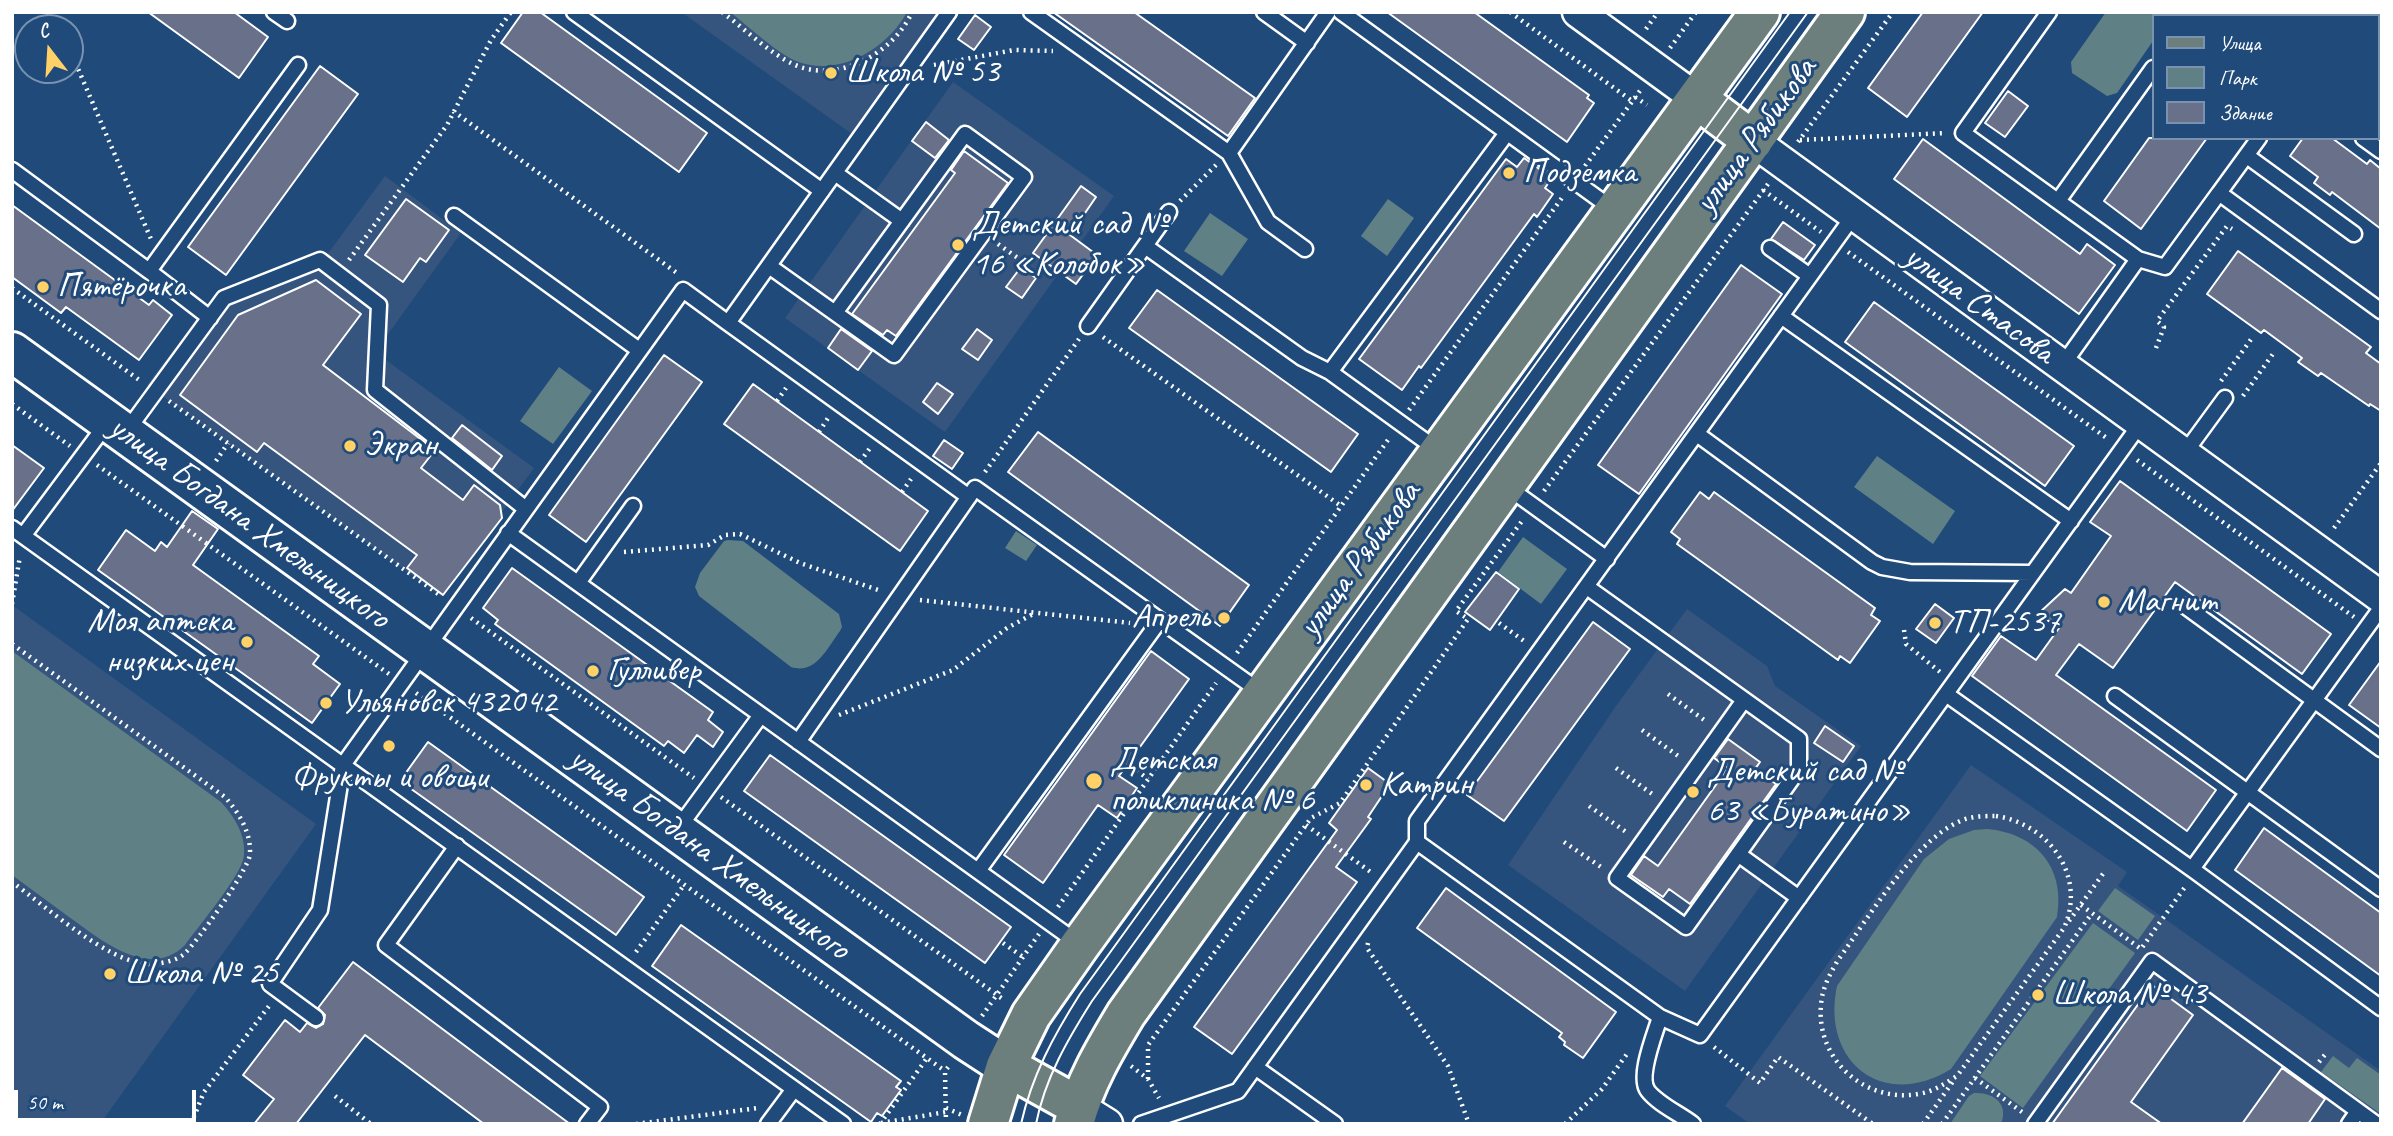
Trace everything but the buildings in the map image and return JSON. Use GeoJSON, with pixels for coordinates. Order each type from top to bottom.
{"type":"FeatureCollection","features":[{"type":"Feature","properties":{"kind":"main road","name":"улица Рябикова"},"geometry":{"type":"LineString","coordinates":[[988,1124],[1006,1066],[1031,1015],[1080,944],[1760,12]]}},
{"type":"Feature","properties":{"kind":"main road","name":"улица Рябикова"},"geometry":{"type":"LineString","coordinates":[[1086,1118],[1101,1055],[1126,1014],[1520,495],[1753,141],[1845,12]]}},
{"type":"Feature","properties":{"kind":"main road","name":"улица Стасова"},"geometry":{"type":"LineString","coordinates":[[1697,99],[1753,141]]}},
{"type":"Feature","properties":{"kind":"main road","name":"улица Богдана Хмельницкого"},"geometry":{"type":"LineString","coordinates":[[1006,1066],[1086,1118]]}},
{"type":"Feature","properties":{"kind":"street","name":"улица Стасова"},"geometry":{"type":"LineString","coordinates":[[1578,12],[1697,99]]}},
{"type":"Feature","properties":{"kind":"street","name":"улица Стасова"},"geometry":{"type":"LineString","coordinates":[[1753,141],[2381,597]]}},
{"type":"Feature","properties":{"kind":"street","name":"улица Богдана Хмельницкого"},"geometry":{"type":"LineString","coordinates":[[12,352],[966,1040],[1006,1066]]}},
{"type":"Feature","properties":{"kind":"lane"},"geometry":{"type":"LineString","coordinates":[[274,12],[286,22]]}},
{"type":"Feature","properties":{"kind":"lane"},"geometry":{"type":"LineString","coordinates":[[574,12],[822,191]]}},
{"type":"Feature","properties":{"kind":"lane"},"geometry":{"type":"LineString","coordinates":[[728,323],[948,12]]}},
{"type":"Feature","properties":{"kind":"lane"},"geometry":{"type":"LineString","coordinates":[[1031,12],[1229,153],[1268,222],[1306,249]]}},
{"type":"Feature","properties":{"kind":"lane"},"geometry":{"type":"LineString","coordinates":[[1264,12],[1307,43]]}},
{"type":"Feature","properties":{"kind":"lane"},"geometry":{"type":"LineString","coordinates":[[1229,153],[1328,12]]}},
{"type":"Feature","properties":{"kind":"lane"},"geometry":{"type":"LineString","coordinates":[[1341,12],[1616,211]]}},
{"type":"Feature","properties":{"kind":"lane"},"geometry":{"type":"LineString","coordinates":[[2049,12],[1963,133],[2138,259],[2165,267],[2258,140]]}},
{"type":"Feature","properties":{"kind":"lane"},"geometry":{"type":"LineString","coordinates":[[149,271],[298,65]]}},
{"type":"Feature","properties":{"kind":"lane"},"geometry":{"type":"LineString","coordinates":[[2058,201],[2152,69]]}},
{"type":"Feature","properties":{"kind":"lane"},"geometry":{"type":"LineString","coordinates":[[1331,372],[1507,133]]}},
{"type":"Feature","properties":{"kind":"lane"},"geometry":{"type":"LineString","coordinates":[[769,266],[835,313],[894,355],[1024,177],[965,134],[835,313]]}},
{"type":"Feature","properties":{"kind":"lane"},"geometry":{"type":"LineString","coordinates":[[2366,140],[2381,151]]}},
{"type":"Feature","properties":{"kind":"lane"},"geometry":{"type":"LineString","coordinates":[[2247,156],[2354,234]]}},
{"type":"Feature","properties":{"kind":"lane"},"geometry":{"type":"LineString","coordinates":[[12,170],[210,318]]}},
{"type":"Feature","properties":{"kind":"lane"},"geometry":{"type":"LineString","coordinates":[[835,173],[902,221]]}},
{"type":"Feature","properties":{"kind":"lane"},"geometry":{"type":"LineString","coordinates":[[2219,193],[2381,311]]}},
{"type":"Feature","properties":{"kind":"lane"},"geometry":{"type":"LineString","coordinates":[[1094,331],[1145,246],[1169,212]]}},
{"type":"Feature","properties":{"kind":"lane"},"geometry":{"type":"LineString","coordinates":[[1141,1124],[1238,1091],[1417,842],[1417,821],[1854,215]]}},
{"type":"Feature","properties":{"kind":"lane"},"geometry":{"type":"LineString","coordinates":[[454,216],[639,350]]}},
{"type":"Feature","properties":{"kind":"lane"},"geometry":{"type":"LineString","coordinates":[[1145,246],[1302,358],[1331,372],[1440,451]]}},
{"type":"Feature","properties":{"kind":"lane"},"geometry":{"type":"LineString","coordinates":[[1770,248],[1810,276]]}},
{"type":"Feature","properties":{"kind":"lane"},"geometry":{"type":"LineString","coordinates":[[2062,366],[2138,259]]}},
{"type":"Feature","properties":{"kind":"lane"},"geometry":{"type":"LineString","coordinates":[[526,509],[375,390],[379,305],[320,260],[224,298],[151,388],[116,427],[83,455],[18,532],[843,1124]]}},
{"type":"Feature","properties":{"kind":"lane"},"geometry":{"type":"LineString","coordinates":[[316,1018],[270,984],[320,910],[343,765],[683,290],[1262,693]]}},
{"type":"Feature","properties":{"kind":"lane"},"geometry":{"type":"LineString","coordinates":[[1782,316],[2071,521]]}},
{"type":"Feature","properties":{"kind":"lane"},"geometry":{"type":"LineString","coordinates":[[2184,454],[2225,398]]}},
{"type":"Feature","properties":{"kind":"lane"},"geometry":{"type":"LineString","coordinates":[[1417,842],[1660,1017],[1700,1035],[2141,423]]}},
{"type":"Feature","properties":{"kind":"lane"},"geometry":{"type":"LineString","coordinates":[[1697,434],[1882,567],[1910,572],[2033,573]]}},
{"type":"Feature","properties":{"kind":"lane"},"geometry":{"type":"LineString","coordinates":[[798,742],[972,492]]}},
{"type":"Feature","properties":{"kind":"lane"},"geometry":{"type":"LineString","coordinates":[[1520,495],[1607,559]]}},
{"type":"Feature","properties":{"kind":"lane"},"geometry":{"type":"LineString","coordinates":[[578,583],[633,506]]}},
{"type":"Feature","properties":{"kind":"lane"},"geometry":{"type":"LineString","coordinates":[[508,533],[1080,944]]}},
{"type":"Feature","properties":{"kind":"lane"},"geometry":{"type":"LineString","coordinates":[[1587,587],[1744,700],[1798,739],[1799,769],[1686,927],[1617,878],[1744,700]]}},
{"type":"Feature","properties":{"kind":"lane"},"geometry":{"type":"LineString","coordinates":[[2185,606],[2381,749]]}},
{"type":"Feature","properties":{"kind":"lane"},"geometry":{"type":"LineString","coordinates":[[2194,871],[2381,608]]}},
{"type":"Feature","properties":{"kind":"lane"},"geometry":{"type":"LineString","coordinates":[[978,871],[1158,623]]}},
{"type":"Feature","properties":{"kind":"lane"},"geometry":{"type":"LineString","coordinates":[[1950,689],[2381,1008]]}},
{"type":"Feature","properties":{"kind":"lane"},"geometry":{"type":"LineString","coordinates":[[2115,696],[2381,889]]}},
{"type":"Feature","properties":{"kind":"lane"},"geometry":{"type":"LineString","coordinates":[[677,831],[761,715]]}},
{"type":"Feature","properties":{"kind":"lane"},"geometry":{"type":"LineString","coordinates":[[457,846],[386,945],[600,1107],[587,1124]]}},
{"type":"Feature","properties":{"kind":"lane"},"geometry":{"type":"LineString","coordinates":[[1738,854],[1799,898]]}},
{"type":"Feature","properties":{"kind":"lane"},"geometry":{"type":"LineString","coordinates":[[2036,1123],[2152,961],[2376,1124]]}},
{"type":"Feature","properties":{"kind":"lane"},"geometry":{"type":"LineString","coordinates":[[1660,1017],[1644,1072],[1644,1085],[1650,1094],[1693,1124]]}},
{"type":"Feature","properties":{"kind":"lane"},"geometry":{"type":"LineString","coordinates":[[1255,1067],[1335,1124]]}},
{"type":"Feature","properties":{"kind":"lane"},"geometry":{"type":"LineString","coordinates":[[768,1124],[794,1089]]}},
{"type":"Feature","properties":{"kind":"lane"},"geometry":{"type":"LineString","coordinates":[[2348,1124],[2358,1111]]}},
{"type":"Feature","properties":{"kind":"path"},"geometry":{"type":"LineString","coordinates":[[338,274],[447,125],[491,40],[511,12]]}},
{"type":"Feature","properties":{"kind":"path"},"geometry":{"type":"LineString","coordinates":[[722,12],[785,60],[806,69],[825,70],[861,62],[878,53],[902,30],[912,12]]}},
{"type":"Feature","properties":{"kind":"path"},"geometry":{"type":"LineString","coordinates":[[1510,12],[1634,99],[1647,105]]}},
{"type":"Feature","properties":{"kind":"path"},"geometry":{"type":"LineString","coordinates":[[1645,30],[1658,12]]}},
{"type":"Feature","properties":{"kind":"path"},"geometry":{"type":"LineString","coordinates":[[1670,48],[1696,12]]}},
{"type":"Feature","properties":{"kind":"path"},"geometry":{"type":"LineString","coordinates":[[1893,12],[1800,140],[1963,133]]}},
{"type":"Feature","properties":{"kind":"path"},"geometry":{"type":"LineString","coordinates":[[929,66],[1014,50],[1086,51]]}},
{"type":"Feature","properties":{"kind":"path"},"geometry":{"type":"LineString","coordinates":[[84,83],[159,258]]}},
{"type":"Feature","properties":{"kind":"path"},"geometry":{"type":"LineString","coordinates":[[981,1017],[1400,423],[1643,86]]}},
{"type":"Feature","properties":{"kind":"path"},"geometry":{"type":"LineString","coordinates":[[453,111],[689,282],[683,290]]}},
{"type":"Feature","properties":{"kind":"path"},"geometry":{"type":"LineString","coordinates":[[1169,212],[1229,153]]}},
{"type":"Feature","properties":{"kind":"path"},"geometry":{"type":"LineString","coordinates":[[1119,1066],[1130,1066],[1148,1079],[1148,1045],[1311,818],[1340,803],[1468,619],[1457,611],[1520,495],[1763,191],[2367,626]]}},
{"type":"Feature","properties":{"kind":"path"},"geometry":{"type":"LineString","coordinates":[[2156,348],[2164,327],[2157,321],[2227,226],[2238,233]]}},
{"type":"Feature","properties":{"kind":"path"},"geometry":{"type":"LineString","coordinates":[[983,233],[1032,268]]}},
{"type":"Feature","properties":{"kind":"path"},"geometry":{"type":"LineString","coordinates":[[12,288],[441,596]]}},
{"type":"Feature","properties":{"kind":"path"},"geometry":{"type":"LineString","coordinates":[[972,492],[1094,331],[1341,506]]}},
{"type":"Feature","properties":{"kind":"path"},"geometry":{"type":"LineString","coordinates":[[2225,398],[2252,338]]}},
{"type":"Feature","properties":{"kind":"path"},"geometry":{"type":"LineString","coordinates":[[2225,398],[2275,351]]}},
{"type":"Feature","properties":{"kind":"path"},"geometry":{"type":"LineString","coordinates":[[12,404],[927,1058],[947,1068],[946,1124]]}},
{"type":"Feature","properties":{"kind":"path"},"geometry":{"type":"LineString","coordinates":[[213,465],[228,443]]}},
{"type":"Feature","properties":{"kind":"path"},"geometry":{"type":"LineString","coordinates":[[2334,528],[2381,463]]}},
{"type":"Feature","properties":{"kind":"path"},"geometry":{"type":"LineString","coordinates":[[12,604],[18,532]]}},
{"type":"Feature","properties":{"kind":"path"},"geometry":{"type":"LineString","coordinates":[[599,554],[708,545],[725,535],[740,534],[800,563],[899,597],[1158,623]]}},
{"type":"Feature","properties":{"kind":"path"},"geometry":{"type":"LineString","coordinates":[[808,727],[953,670],[1007,628],[1035,612]]}},
{"type":"Feature","properties":{"kind":"path"},"geometry":{"type":"LineString","coordinates":[[1499,623],[1539,652]]}},
{"type":"Feature","properties":{"kind":"path"},"geometry":{"type":"LineString","coordinates":[[1904,630],[1906,644],[1950,689]]}},
{"type":"Feature","properties":{"kind":"path"},"geometry":{"type":"LineString","coordinates":[[12,644],[225,797],[235,808],[246,829],[250,855],[244,873],[189,948],[173,961],[162,963],[139,963],[112,954],[12,882]]}},
{"type":"Feature","properties":{"kind":"path"},"geometry":{"type":"LineString","coordinates":[[1668,694],[1722,732]]}},
{"type":"Feature","properties":{"kind":"path"},"geometry":{"type":"LineString","coordinates":[[1642,730],[1696,768]]}},
{"type":"Feature","properties":{"kind":"path"},"geometry":{"type":"LineString","coordinates":[[1130,766],[1148,779]]}},
{"type":"Feature","properties":{"kind":"path"},"geometry":{"type":"LineString","coordinates":[[1616,768],[1669,805]]}},
{"type":"Feature","properties":{"kind":"path"},"geometry":{"type":"LineString","coordinates":[[1589,806],[1642,843]]}},
{"type":"Feature","properties":{"kind":"path"},"geometry":{"type":"LineString","coordinates":[[1957,1076],[1930,1091],[1905,1096],[1878,1091],[1849,1076],[1833,1057],[1828,1046],[1821,1007],[1824,990],[1838,960],[1922,848],[1941,832],[1970,818],[2010,818],[2027,825],[2053,848],[2067,872],[2072,898],[2072,908],[2064,928]]}},
{"type":"Feature","properties":{"kind":"path"},"geometry":{"type":"LineString","coordinates":[[1306,825],[1387,884]]}},
{"type":"Feature","properties":{"kind":"path"},"geometry":{"type":"LineString","coordinates":[[1564,842],[1617,878]]}},
{"type":"Feature","properties":{"kind":"path"},"geometry":{"type":"LineString","coordinates":[[1923,1124],[2105,871]]}},
{"type":"Feature","properties":{"kind":"path"},"geometry":{"type":"LineString","coordinates":[[2081,905],[2141,949],[2194,871]]}},
{"type":"Feature","properties":{"kind":"path"},"geometry":{"type":"LineString","coordinates":[[625,967],[684,885]]}},
{"type":"Feature","properties":{"kind":"path"},"geometry":{"type":"LineString","coordinates":[[1369,910],[1367,948],[1448,1066],[1469,1124]]}},
{"type":"Feature","properties":{"kind":"path"},"geometry":{"type":"LineString","coordinates":[[1942,1124],[2092,913]]}},
{"type":"Feature","properties":{"kind":"path"},"geometry":{"type":"LineString","coordinates":[[1003,943],[1023,957]]}},
{"type":"Feature","properties":{"kind":"path"},"geometry":{"type":"LineString","coordinates":[[191,1124],[204,1092],[281,991]]}},
{"type":"Feature","properties":{"kind":"path"},"geometry":{"type":"LineString","coordinates":[[1700,1035],[1760,1083],[1779,1057],[1873,1124]]}},
{"type":"Feature","properties":{"kind":"path"},"geometry":{"type":"LineString","coordinates":[[880,1123],[927,1058]]}},
{"type":"Feature","properties":{"kind":"path"},"geometry":{"type":"LineString","coordinates":[[1565,1124],[1602,1089],[1620,1064]]}},
{"type":"Feature","properties":{"kind":"path"},"geometry":{"type":"LineString","coordinates":[[1975,1078],[2036,1123]]}},
{"type":"Feature","properties":{"kind":"path"},"geometry":{"type":"LineString","coordinates":[[335,1096],[371,1124]]}},
{"type":"Feature","properties":{"kind":"path"},"geometry":{"type":"LineString","coordinates":[[636,1124],[758,1108]]}},
{"type":"Feature","properties":{"kind":"path"},"geometry":{"type":"LineString","coordinates":[[880,1123],[946,1112]]}},
{"type":"Feature","properties":{"kind":"shaded area","name":"Школа № 53"},"geometry":{"type":"Polygon","coordinates":[[[681,12],[939,12],[852,134],[681,12]]]}},
{"type":"Feature","properties":{"kind":"shaded area","name":"Детский сад № 16 «Колобок»"},"geometry":{"type":"Polygon","coordinates":[[[953,82],[1114,196],[945,432],[785,318],[953,82]]]}},
{"type":"Feature","properties":{"kind":"shaded area"},"geometry":{"type":"Polygon","coordinates":[[[385,176],[461,233],[375,352],[534,468],[441,596],[147,385],[208,304],[318,267],[385,176]]]}},
{"type":"Feature","properties":{"kind":"shaded area","name":"Школа № 25"},"geometry":{"type":"Polygon","coordinates":[[[12,605],[316,824],[100,1124],[12,1124],[12,605]]]}},
{"type":"Feature","properties":{"kind":"shaded area","name":"Детский сад № 63 «Буратино»"},"geometry":{"type":"Polygon","coordinates":[[[1687,609],[1767,666],[1775,686],[1861,746],[1685,991],[1508,865],[1616,706],[1687,609]]]}},
{"type":"Feature","properties":{"kind":"shaded area","name":"Школа № 43"},"geometry":{"type":"Polygon","coordinates":[[[1971,765],[2127,872],[2118,886],[2381,1071],[2380,1124],[1750,1124],[1725,1106],[1971,765]]]}},
{"type":"Feature","properties":{"kind":"green space"},"geometry":{"type":"Polygon","coordinates":[[[730,12],[907,12],[887,38],[874,48],[845,63],[829,66],[812,65],[788,57],[730,12]]]}},
{"type":"Feature","properties":{"kind":"green space"},"geometry":{"type":"Polygon","coordinates":[[[2106,12],[2173,13],[2152,14],[2152,42],[2117,93],[2107,96],[2072,73],[2071,62],[2106,12]]]}},
{"type":"Feature","properties":{"kind":"green space"},"geometry":{"type":"Polygon","coordinates":[[[1388,199],[1414,218],[1387,256],[1361,236],[1388,199]]]}},
{"type":"Feature","properties":{"kind":"green space"},"geometry":{"type":"Polygon","coordinates":[[[1210,213],[1248,239],[1222,276],[1184,251],[1210,213]]]}},
{"type":"Feature","properties":{"kind":"green space"},"geometry":{"type":"Polygon","coordinates":[[[559,367],[592,391],[553,444],[520,421],[559,367]]]}},
{"type":"Feature","properties":{"kind":"green space"},"geometry":{"type":"Polygon","coordinates":[[[1877,456],[1955,511],[1933,544],[1854,487],[1877,456]]]}},
{"type":"Feature","properties":{"kind":"green space"},"geometry":{"type":"Polygon","coordinates":[[[1016,531],[1037,545],[1026,561],[1005,548],[1016,531]]]}},
{"type":"Feature","properties":{"kind":"green space"},"geometry":{"type":"Polygon","coordinates":[[[1523,537],[1567,569],[1541,604],[1498,572],[1523,537]]]}},
{"type":"Feature","properties":{"kind":"green space"},"geometry":{"type":"Polygon","coordinates":[[[724,541],[743,541],[839,614],[842,627],[840,631],[814,664],[800,668],[791,667],[699,596],[695,587],[700,573],[724,541]]]}},
{"type":"Feature","properties":{"kind":"green space"},"geometry":{"type":"Polygon","coordinates":[[[12,651],[221,802],[238,826],[244,848],[242,864],[185,945],[171,955],[156,959],[125,953],[95,936],[12,875],[12,651]]]}},
{"type":"Feature","properties":{"kind":"green space"},"geometry":{"type":"Polygon","coordinates":[[[1987,829],[2019,837],[2033,845],[2043,856],[2057,883],[2057,917],[1951,1069],[1926,1081],[1902,1084],[1881,1081],[1863,1072],[1848,1057],[1839,1037],[1835,1013],[1837,986],[1924,859],[1949,839],[1974,830],[1987,829]]]}},
{"type":"Feature","properties":{"kind":"green space"},"geometry":{"type":"Polygon","coordinates":[[[2115,888],[2155,916],[2138,940],[2098,911],[2115,888]]]}},
{"type":"Feature","properties":{"kind":"green space"},"geometry":{"type":"Polygon","coordinates":[[[2093,923],[2135,953],[2023,1108],[1980,1076],[2093,923]]]}},
{"type":"Feature","properties":{"kind":"green space"},"geometry":{"type":"Polygon","coordinates":[[[2333,1056],[2349,1068],[2357,1058],[2381,1075],[2381,1114],[2321,1072],[2333,1056]]]}},
{"type":"Feature","properties":{"kind":"green space"},"geometry":{"type":"Polygon","coordinates":[[[1974,1093],[1988,1095],[1998,1101],[2003,1111],[2001,1124],[1950,1124],[1969,1096],[1974,1093]]]}},
{"type":"Feature","properties":{"kind":"tram line"},"geometry":{"type":"LineString","coordinates":[[1021,1124],[1031,1089],[1045,1056],[1080,994],[1790,12]]}},
{"type":"Feature","properties":{"kind":"tram line"},"geometry":{"type":"LineString","coordinates":[[1036,1124],[1051,1075],[1092,1001],[1808,12]]}},
{"type":"Feature","properties":{"kind":"place","name":"Школа № 53"},"geometry":{"type":"Point","coordinates":[831,73]}},
{"type":"Feature","properties":{"kind":"place","name":"Подземка"},"geometry":{"type":"Point","coordinates":[1509,173]}},
{"type":"Feature","properties":{"kind":"place","name":"Детский сад № 16 «Колобок»"},"geometry":{"type":"Point","coordinates":[958,245]}},
{"type":"Feature","properties":{"kind":"place","name":"Пятёрочка"},"geometry":{"type":"Point","coordinates":[43,287]}},
{"type":"Feature","properties":{"kind":"place","name":"Экран"},"geometry":{"type":"Point","coordinates":[350,446]}},
{"type":"Feature","properties":{"kind":"place","name":"Магнит"},"geometry":{"type":"Point","coordinates":[2104,602]}},
{"type":"Feature","properties":{"kind":"place","name":"Апрель"},"geometry":{"type":"Point","coordinates":[1224,618]}},
{"type":"Feature","properties":{"kind":"place","name":"ТП-2537"},"geometry":{"type":"Point","coordinates":[1935,623]}},
{"type":"Feature","properties":{"kind":"place","name":"Моя аптека низких цен"},"geometry":{"type":"Point","coordinates":[247,642]}},
{"type":"Feature","properties":{"kind":"place","name":"Гулливер"},"geometry":{"type":"Point","coordinates":[593,671]}},
{"type":"Feature","properties":{"kind":"place","name":"Ульяновск 432042"},"geometry":{"type":"Point","coordinates":[326,703]}},
{"type":"Feature","properties":{"kind":"place","name":"Фрукты и овощи"},"geometry":{"type":"Point","coordinates":[389,746]}},
{"type":"Feature","properties":{"kind":"place","name":"Детская поликлиника № 6"},"geometry":{"type":"Point","coordinates":[1094,781]}},
{"type":"Feature","properties":{"kind":"place","name":"Катрин"},"geometry":{"type":"Point","coordinates":[1366,785]}},
{"type":"Feature","properties":{"kind":"place","name":"Детский сад № 63 «Буратино»"},"geometry":{"type":"Point","coordinates":[1693,792]}},
{"type":"Feature","properties":{"kind":"place","name":"Школа № 25"},"geometry":{"type":"Point","coordinates":[110,974]}},
{"type":"Feature","properties":{"kind":"place","name":"Школа № 43"},"geometry":{"type":"Point","coordinates":[2038,995]}}]}
